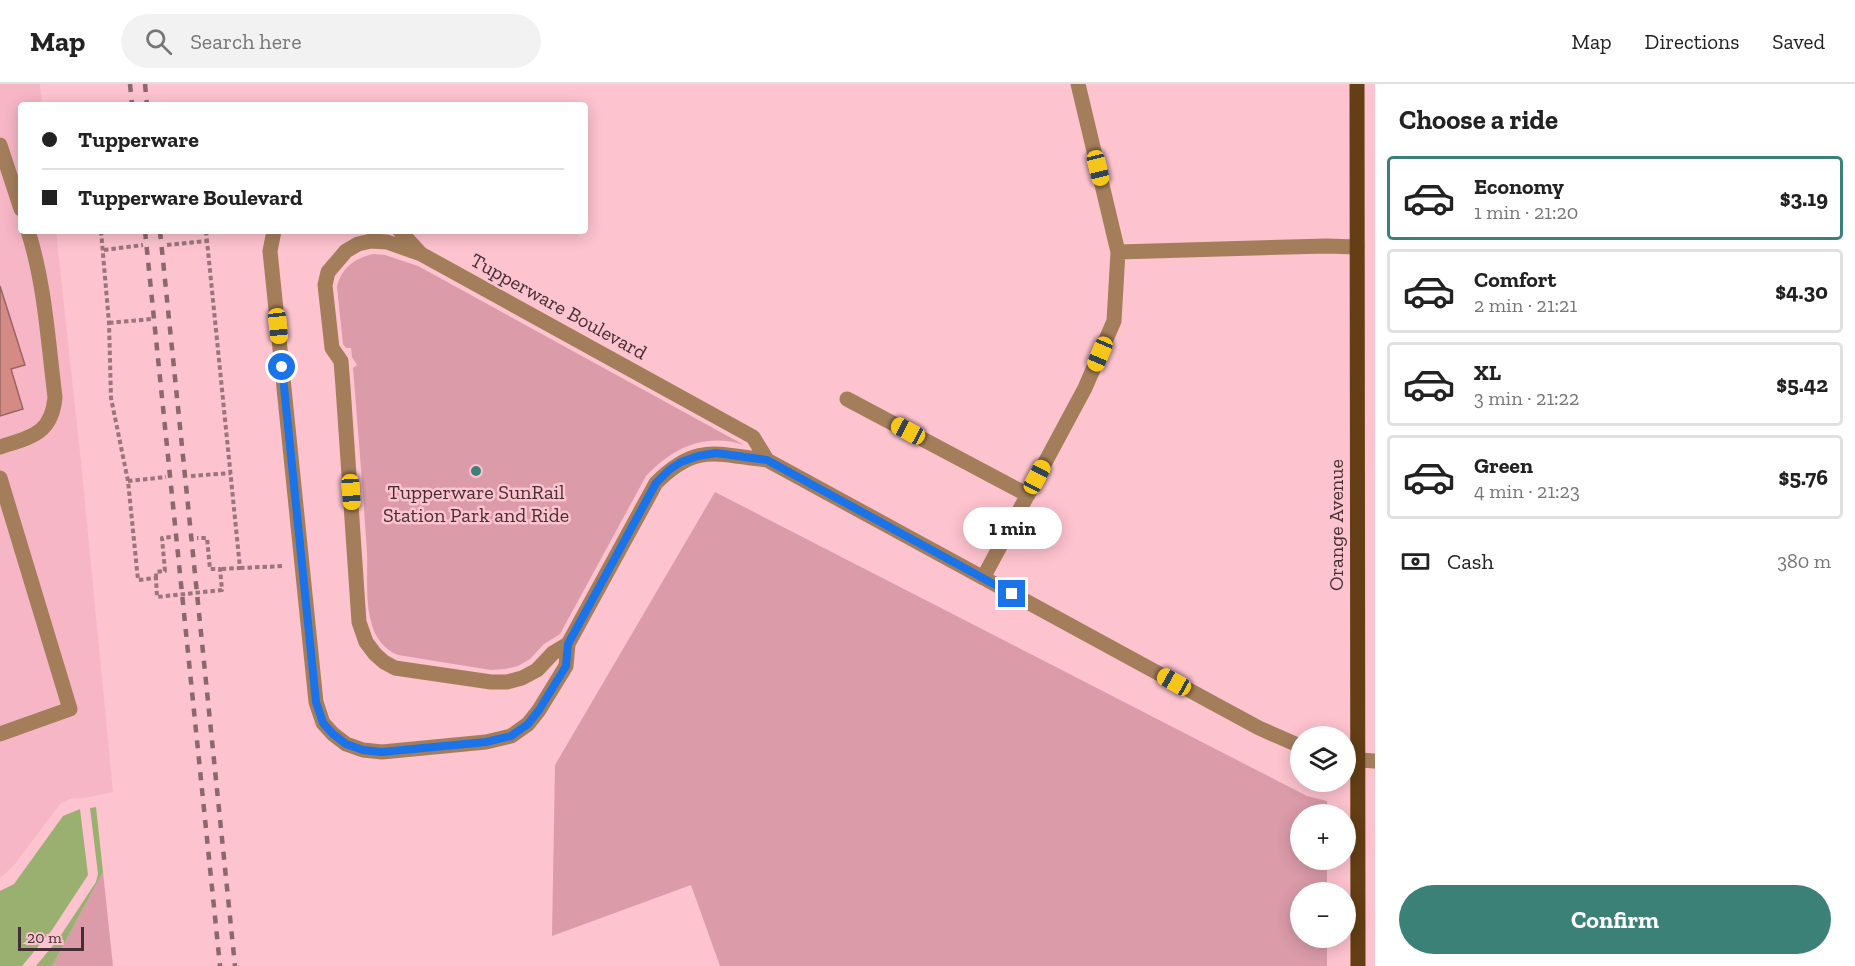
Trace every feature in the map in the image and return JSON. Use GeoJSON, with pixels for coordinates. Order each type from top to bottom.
{"type":"FeatureCollection","features":[{"type":"Feature","properties":{"kind":"main road","name":"Orange Avenue"},"geometry":{"type":"LineString","coordinates":[[1351,726],[1357,84]]}},
{"type":"Feature","properties":{"kind":"main road","name":"Orange Avenue"},"geometry":{"type":"LineString","coordinates":[[1352,792],[1358,966]]}},
{"type":"Feature","properties":{"kind":"street"},"geometry":{"type":"LineString","coordinates":[[983,578],[1085,388],[1114,321],[1118,252],[1078,84]]}},
{"type":"Feature","properties":{"kind":"street"},"geometry":{"type":"LineString","coordinates":[[0,145],[18,200]]}},
{"type":"Feature","properties":{"kind":"street"},"geometry":{"type":"LineString","coordinates":[[0,447],[39,432],[49,423],[54,411],[55,398],[40,280],[29,234]]}},
{"type":"Feature","properties":{"kind":"street"},"geometry":{"type":"LineString","coordinates":[[273,234],[270,251],[272,271],[316,702],[323,723],[346,744],[363,750],[382,752],[486,742],[511,736],[528,724],[552,691],[566,666],[568,644]]}},
{"type":"Feature","properties":{"kind":"street"},"geometry":{"type":"LineString","coordinates":[[403,234],[421,254]]}},
{"type":"Feature","properties":{"kind":"street","name":"Tupperware Boulevard"},"geometry":{"type":"LineString","coordinates":[[767,460],[753,437],[421,254],[387,242],[371,241],[358,244],[346,251],[328,272],[325,285],[332,348],[340,361],[356,566],[358,622],[366,642],[379,658],[395,668],[491,682],[507,682],[522,678],[537,670],[553,653],[568,644],[656,483],[681,462],[716,453],[767,460],[1259,728],[1290,742]]}},
{"type":"Feature","properties":{"kind":"street"},"geometry":{"type":"LineString","coordinates":[[1118,252],[1357,247]]}},
{"type":"Feature","properties":{"kind":"street"},"geometry":{"type":"LineString","coordinates":[[847,399],[1028,495]]}},
{"type":"Feature","properties":{"kind":"street"},"geometry":{"type":"LineString","coordinates":[[0,478],[70,709],[0,734]]}},
{"type":"Feature","properties":{"kind":"street"},"geometry":{"type":"LineString","coordinates":[[1356,760],[1375,761]]}},
{"type":"Feature","properties":{"kind":"path"},"geometry":{"type":"LineString","coordinates":[[101,234],[109,323],[111,398],[128,481],[138,580],[156,578]]}},
{"type":"Feature","properties":{"kind":"path"},"geometry":{"type":"LineString","coordinates":[[206,234],[240,568]]}},
{"type":"Feature","properties":{"kind":"path"},"geometry":{"type":"LineString","coordinates":[[167,245],[206,241]]}},
{"type":"Feature","properties":{"kind":"path"},"geometry":{"type":"LineString","coordinates":[[104,250],[143,245]]}},
{"type":"Feature","properties":{"kind":"path"},"geometry":{"type":"LineString","coordinates":[[109,323],[151,319]]}},
{"type":"Feature","properties":{"kind":"path"},"geometry":{"type":"LineString","coordinates":[[191,476],[231,473]]}},
{"type":"Feature","properties":{"kind":"path"},"geometry":{"type":"LineString","coordinates":[[128,481],[166,477]]}},
{"type":"Feature","properties":{"kind":"path"},"geometry":{"type":"LineString","coordinates":[[171,537],[162,538],[165,571],[156,572],[157,597],[222,590],[220,569]]}},
{"type":"Feature","properties":{"kind":"path"},"geometry":{"type":"LineString","coordinates":[[197,538],[207,538],[210,568],[302,566]]}},
{"type":"Feature","properties":{"kind":"shaded area"},"geometry":{"type":"Polygon","coordinates":[[[0,84],[40,84],[42,102],[18,102],[18,234],[56,234],[113,792],[70,799],[60,804],[14,865],[0,878],[0,84]]]}},
{"type":"Feature","properties":{"kind":"shaded area","name":"Tupperware SunRail Station Park and Ride"},"geometry":{"type":"Polygon","coordinates":[[[373,254],[385,255],[418,266],[744,445],[716,440],[690,445],[678,450],[656,466],[646,476],[560,634],[518,666],[491,670],[398,655],[384,646],[372,627],[368,604],[367,552],[353,368],[357,365],[352,357],[351,348],[346,348],[343,344],[337,287],[345,269],[360,258],[373,254]]]}},
{"type":"Feature","properties":{"kind":"shaded area"},"geometry":{"type":"Polygon","coordinates":[[[715,492],[1290,787],[1290,792],[1299,792],[1327,801],[1327,804],[1290,804],[1290,870],[1327,870],[1327,882],[1290,882],[1290,948],[1327,948],[1327,966],[720,966],[691,885],[552,936],[555,765],[715,492]]]}},
{"type":"Feature","properties":{"kind":"shaded area"},"geometry":{"type":"Polygon","coordinates":[[[96,807],[103,872],[52,966],[36,966],[59,938],[96,882],[98,874],[90,808],[96,807]]]}},
{"type":"Feature","properties":{"kind":"shaded area"},"geometry":{"type":"Polygon","coordinates":[[[80,809],[88,875],[52,930],[22,966],[0,966],[0,891],[14,884],[63,816],[80,809]]]}},
{"type":"Feature","properties":{"kind":"shaded area"},"geometry":{"type":"Polygon","coordinates":[[[103,872],[113,966],[52,966],[103,872]]]}},
{"type":"Feature","properties":{"kind":"building"},"geometry":{"type":"Polygon","coordinates":[[[0,286],[25,365],[11,369],[23,409],[0,416],[0,286]]]}},
{"type":"Feature","properties":{"kind":"railway"},"geometry":{"type":"LineString","coordinates":[[130,84],[132,102]]}},
{"type":"Feature","properties":{"kind":"railway"},"geometry":{"type":"LineString","coordinates":[[145,84],[147,102]]}},
{"type":"Feature","properties":{"kind":"railway"},"geometry":{"type":"LineString","coordinates":[[145,234],[220,966]]}},
{"type":"Feature","properties":{"kind":"railway"},"geometry":{"type":"LineString","coordinates":[[160,234],[235,966]]}},
{"type":"Feature","properties":{"kind":"place","name":"Tupperware SunRail Station Park and Ride"},"geometry":{"type":"Point","coordinates":[476,471]}},
{"type":"Feature","properties":{"kind":"route"},"geometry":{"type":"LineString","coordinates":[[282,367],[316,702],[323,723],[333,734],[346,744],[363,750],[382,752],[486,742],[511,736],[528,724],[552,691],[566,666],[568,644],[656,483],[681,462],[698,456],[716,453],[767,460],[1012,594]]}}]}
